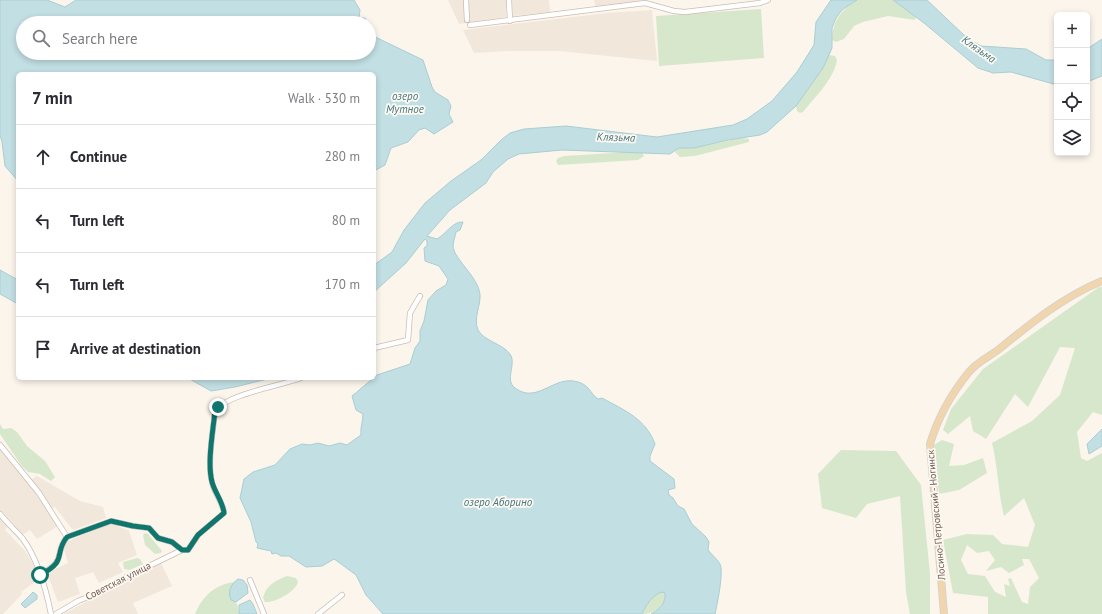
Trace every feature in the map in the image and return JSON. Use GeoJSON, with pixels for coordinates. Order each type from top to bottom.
{"type":"FeatureCollection","features":[{"type":"Feature","properties":{"kind":"main road","name":"Лосино-Петровский - Ногинск"},"geometry":{"type":"LineString","coordinates":[[944,614],[930,444],[936,424],[947,402],[970,371],[1075,293],[1102,281]]}},
{"type":"Feature","properties":{"kind":"street"},"geometry":{"type":"LineString","coordinates":[[466,0],[467,20]]}},
{"type":"Feature","properties":{"kind":"street"},"geometry":{"type":"LineString","coordinates":[[509,0],[510,21]]}},
{"type":"Feature","properties":{"kind":"street"},"geometry":{"type":"LineString","coordinates":[[470,25],[645,3],[674,11],[685,12],[760,3],[768,0]]}},
{"type":"Feature","properties":{"kind":"street"},"geometry":{"type":"LineString","coordinates":[[376,348],[408,340],[410,313],[420,296]]}},
{"type":"Feature","properties":{"kind":"street","name":"Советская улица"},"geometry":{"type":"LineString","coordinates":[[56,614],[78,601],[103,591],[118,581],[182,550],[188,550],[198,535],[224,513],[223,507],[212,483],[210,469],[215,411],[218,407],[239,396],[294,380]]}},
{"type":"Feature","properties":{"kind":"street"},"geometry":{"type":"LineString","coordinates":[[0,445],[39,493],[67,537]]}},
{"type":"Feature","properties":{"kind":"street"},"geometry":{"type":"LineString","coordinates":[[0,514],[23,540],[33,557],[40,575],[51,614]]}},
{"type":"Feature","properties":{"kind":"street"},"geometry":{"type":"LineString","coordinates":[[40,575],[52,569],[58,562],[63,542],[67,537],[111,521],[149,528],[158,538],[172,542],[182,550]]}},
{"type":"Feature","properties":{"kind":"street"},"geometry":{"type":"LineString","coordinates":[[250,580],[264,614]]}},
{"type":"Feature","properties":{"kind":"street"},"geometry":{"type":"LineString","coordinates":[[318,614],[342,595]]}},
{"type":"Feature","properties":{"kind":"shaded area"},"geometry":{"type":"Polygon","coordinates":[[[448,0],[464,0],[465,23],[459,24],[448,0]]]}},
{"type":"Feature","properties":{"kind":"shaded area"},"geometry":{"type":"Polygon","coordinates":[[[468,0],[506,0],[506,17],[469,22],[468,0]]]}},
{"type":"Feature","properties":{"kind":"shaded area"},"geometry":{"type":"Polygon","coordinates":[[[512,0],[549,0],[550,12],[513,16],[512,0]]]}},
{"type":"Feature","properties":{"kind":"shaded area"},"geometry":{"type":"Polygon","coordinates":[[[594,0],[640,0],[641,2],[596,8],[594,0]]]}},
{"type":"Feature","properties":{"kind":"shaded area"},"geometry":{"type":"Polygon","coordinates":[[[652,10],[657,61],[559,51],[474,53],[463,30],[607,13],[652,10]]]}},
{"type":"Feature","properties":{"kind":"shaded area"},"geometry":{"type":"Polygon","coordinates":[[[0,449],[38,496],[58,526],[37,539],[30,530],[22,535],[0,511],[0,449]]]}},
{"type":"Feature","properties":{"kind":"shaded area"},"geometry":{"type":"Polygon","coordinates":[[[37,476],[80,501],[103,507],[106,518],[73,530],[55,507],[52,508],[31,480],[37,476]]]}},
{"type":"Feature","properties":{"kind":"shaded area"},"geometry":{"type":"Polygon","coordinates":[[[0,519],[7,527],[5,530],[25,551],[34,565],[39,579],[21,592],[22,594],[3,614],[0,614],[0,519]]]}},
{"type":"Feature","properties":{"kind":"shaded area"},"geometry":{"type":"Polygon","coordinates":[[[109,524],[129,531],[137,555],[118,563],[123,572],[99,583],[93,572],[75,578],[80,594],[58,602],[47,573],[68,563],[64,549],[66,542],[109,524]]]}},
{"type":"Feature","properties":{"kind":"shaded area"},"geometry":{"type":"Polygon","coordinates":[[[161,563],[172,586],[133,603],[138,614],[63,614],[161,563]]]}},
{"type":"Feature","properties":{"kind":"green space"},"geometry":{"type":"Polygon","coordinates":[[[857,0],[893,0],[916,16],[915,20],[888,16],[863,22],[854,26],[844,39],[836,42],[832,40],[834,26],[839,16],[846,8],[857,0]]]}},
{"type":"Feature","properties":{"kind":"green space"},"geometry":{"type":"Polygon","coordinates":[[[761,9],[764,58],[659,66],[656,16],[761,9]]]}},
{"type":"Feature","properties":{"kind":"green space"},"geometry":{"type":"Polygon","coordinates":[[[829,55],[835,56],[837,60],[832,74],[818,94],[803,112],[800,113],[797,111],[796,106],[823,68],[829,55]]]}},
{"type":"Feature","properties":{"kind":"green space"},"geometry":{"type":"Polygon","coordinates":[[[741,138],[749,139],[749,142],[695,156],[680,157],[675,152],[679,148],[694,148],[741,138]]]}},
{"type":"Feature","properties":{"kind":"green space"},"geometry":{"type":"Polygon","coordinates":[[[629,152],[642,153],[644,156],[638,160],[558,165],[556,161],[558,158],[564,156],[629,152]]]}},
{"type":"Feature","properties":{"kind":"green space"},"geometry":{"type":"Polygon","coordinates":[[[1099,287],[1102,287],[1102,415],[1093,412],[1077,432],[1081,458],[1087,461],[1102,453],[1102,614],[988,614],[988,597],[953,593],[943,540],[967,534],[993,535],[1002,544],[1028,547],[1035,525],[1024,498],[1004,516],[992,443],[1032,421],[1060,395],[1075,348],[1060,347],[1028,407],[1015,394],[986,439],[973,431],[970,416],[948,434],[943,430],[951,409],[983,369],[1099,287]],[[967,545],[961,560],[968,574],[985,576],[995,592],[1006,597],[1004,584],[1010,586],[1008,579],[1011,578],[1022,602],[1028,604],[1030,587],[1039,578],[1029,559],[1022,559],[1024,565],[1009,573],[1001,567],[986,571],[995,560],[989,551],[977,553],[967,545]]]}},
{"type":"Feature","properties":{"kind":"green space"},"geometry":{"type":"Polygon","coordinates":[[[0,424],[3,429],[11,428],[17,432],[27,446],[45,461],[55,477],[51,481],[40,474],[28,472],[21,465],[0,434],[0,424]]]}},
{"type":"Feature","properties":{"kind":"green space"},"geometry":{"type":"Polygon","coordinates":[[[942,440],[954,444],[949,466],[964,465],[983,458],[987,473],[959,490],[939,494],[934,445],[942,440]]]}},
{"type":"Feature","properties":{"kind":"green space"},"geometry":{"type":"Polygon","coordinates":[[[841,450],[896,451],[921,485],[930,574],[930,614],[910,614],[906,592],[900,496],[867,504],[856,518],[822,508],[818,474],[841,450]]]}},
{"type":"Feature","properties":{"kind":"green space"},"geometry":{"type":"Polygon","coordinates":[[[145,533],[148,534],[162,551],[161,553],[155,554],[145,545],[143,535],[145,533]]]}},
{"type":"Feature","properties":{"kind":"green space"},"geometry":{"type":"Polygon","coordinates":[[[137,558],[140,559],[143,564],[130,570],[124,569],[123,562],[137,558]]]}},
{"type":"Feature","properties":{"kind":"green space"},"geometry":{"type":"Polygon","coordinates":[[[287,576],[296,578],[298,582],[296,586],[289,593],[279,599],[265,602],[263,598],[266,590],[275,582],[287,576]]]}},
{"type":"Feature","properties":{"kind":"green space"},"geometry":{"type":"Polygon","coordinates":[[[234,582],[229,597],[237,604],[239,614],[195,614],[210,592],[227,583],[234,582]]]}},
{"type":"Feature","properties":{"kind":"green space"},"geometry":{"type":"Polygon","coordinates":[[[658,593],[665,593],[665,598],[661,606],[651,613],[642,614],[652,598],[658,593]]]}},
{"type":"Feature","properties":{"kind":"water","name":"озеро Мутное"},"geometry":{"type":"Polygon","coordinates":[[[0,0],[47,0],[65,7],[76,0],[354,0],[360,10],[359,16],[16,16],[16,60],[376,60],[376,37],[423,60],[435,92],[448,100],[451,106],[449,114],[453,122],[434,134],[425,128],[419,130],[408,142],[391,148],[385,165],[376,170],[376,72],[16,72],[16,179],[5,166],[0,135],[0,0]]]}},
{"type":"Feature","properties":{"kind":"water","name":"озеро Аборино"},"geometry":{"type":"Polygon","coordinates":[[[831,0],[857,0],[842,10],[836,18],[832,28],[832,48],[823,68],[796,106],[767,132],[760,135],[728,140],[694,148],[679,148],[670,154],[562,150],[519,154],[508,159],[493,172],[486,183],[450,210],[427,236],[437,239],[459,222],[463,222],[460,230],[456,232],[453,247],[458,257],[475,281],[480,294],[476,321],[478,330],[485,337],[510,354],[512,362],[510,376],[512,385],[515,388],[524,392],[532,393],[564,381],[573,381],[583,384],[598,399],[602,398],[626,411],[646,428],[655,444],[650,456],[650,461],[674,479],[675,488],[668,490],[669,495],[678,506],[684,509],[692,524],[706,537],[709,542],[708,550],[720,564],[721,581],[715,614],[651,614],[660,608],[663,603],[665,593],[662,592],[658,593],[652,598],[642,614],[383,614],[366,595],[356,575],[334,559],[322,566],[306,567],[289,556],[281,556],[276,553],[272,554],[271,551],[257,548],[258,544],[256,542],[251,522],[240,498],[244,479],[253,472],[275,465],[290,449],[302,444],[310,445],[318,443],[329,446],[340,443],[347,445],[361,435],[363,417],[363,414],[356,410],[352,396],[371,380],[376,380],[377,375],[410,364],[415,348],[420,341],[420,331],[424,321],[428,300],[436,291],[446,285],[448,279],[439,266],[425,261],[424,248],[427,246],[427,241],[425,239],[406,263],[376,290],[376,264],[392,252],[404,230],[425,203],[451,181],[481,160],[510,133],[524,129],[566,126],[657,137],[733,125],[747,119],[772,101],[797,72],[814,45],[816,22],[831,0]]]}},
{"type":"Feature","properties":{"kind":"water","name":"Клязьма"},"geometry":{"type":"Polygon","coordinates":[[[893,0],[927,0],[966,37],[981,46],[1026,49],[1046,60],[1054,60],[1054,84],[1011,72],[993,73],[978,68],[924,23],[893,0]]]}},
{"type":"Feature","properties":{"kind":"water"},"geometry":{"type":"Polygon","coordinates":[[[1102,39],[1102,76],[1090,81],[1090,48],[1102,39]]]}},
{"type":"Feature","properties":{"kind":"water"},"geometry":{"type":"Polygon","coordinates":[[[0,270],[16,279],[16,303],[0,294],[0,270]]]}},
{"type":"Feature","properties":{"kind":"water"},"geometry":{"type":"Polygon","coordinates":[[[192,380],[263,380],[235,387],[211,391],[192,380]]]}},
{"type":"Feature","properties":{"kind":"water"},"geometry":{"type":"Polygon","coordinates":[[[1102,429],[1102,446],[1089,454],[1087,444],[1102,429]]]}},
{"type":"Feature","properties":{"kind":"water"},"geometry":{"type":"Polygon","coordinates":[[[238,579],[243,580],[247,585],[248,593],[236,602],[231,600],[229,594],[233,583],[238,579]]]}},
{"type":"Feature","properties":{"kind":"water"},"geometry":{"type":"Polygon","coordinates":[[[33,592],[37,595],[37,599],[25,608],[21,604],[33,592]]]}},
{"type":"Feature","properties":{"kind":"water"},"geometry":{"type":"Polygon","coordinates":[[[250,600],[257,614],[239,614],[239,605],[250,600]]]}},
{"type":"Feature","properties":{"kind":"route"},"geometry":{"type":"LineString","coordinates":[[40,575],[52,569],[58,562],[62,551],[63,542],[67,537],[111,521],[149,528],[158,538],[172,542],[182,550],[188,550],[198,535],[224,513],[223,507],[212,483],[210,469],[215,411],[218,407]]}}]}
